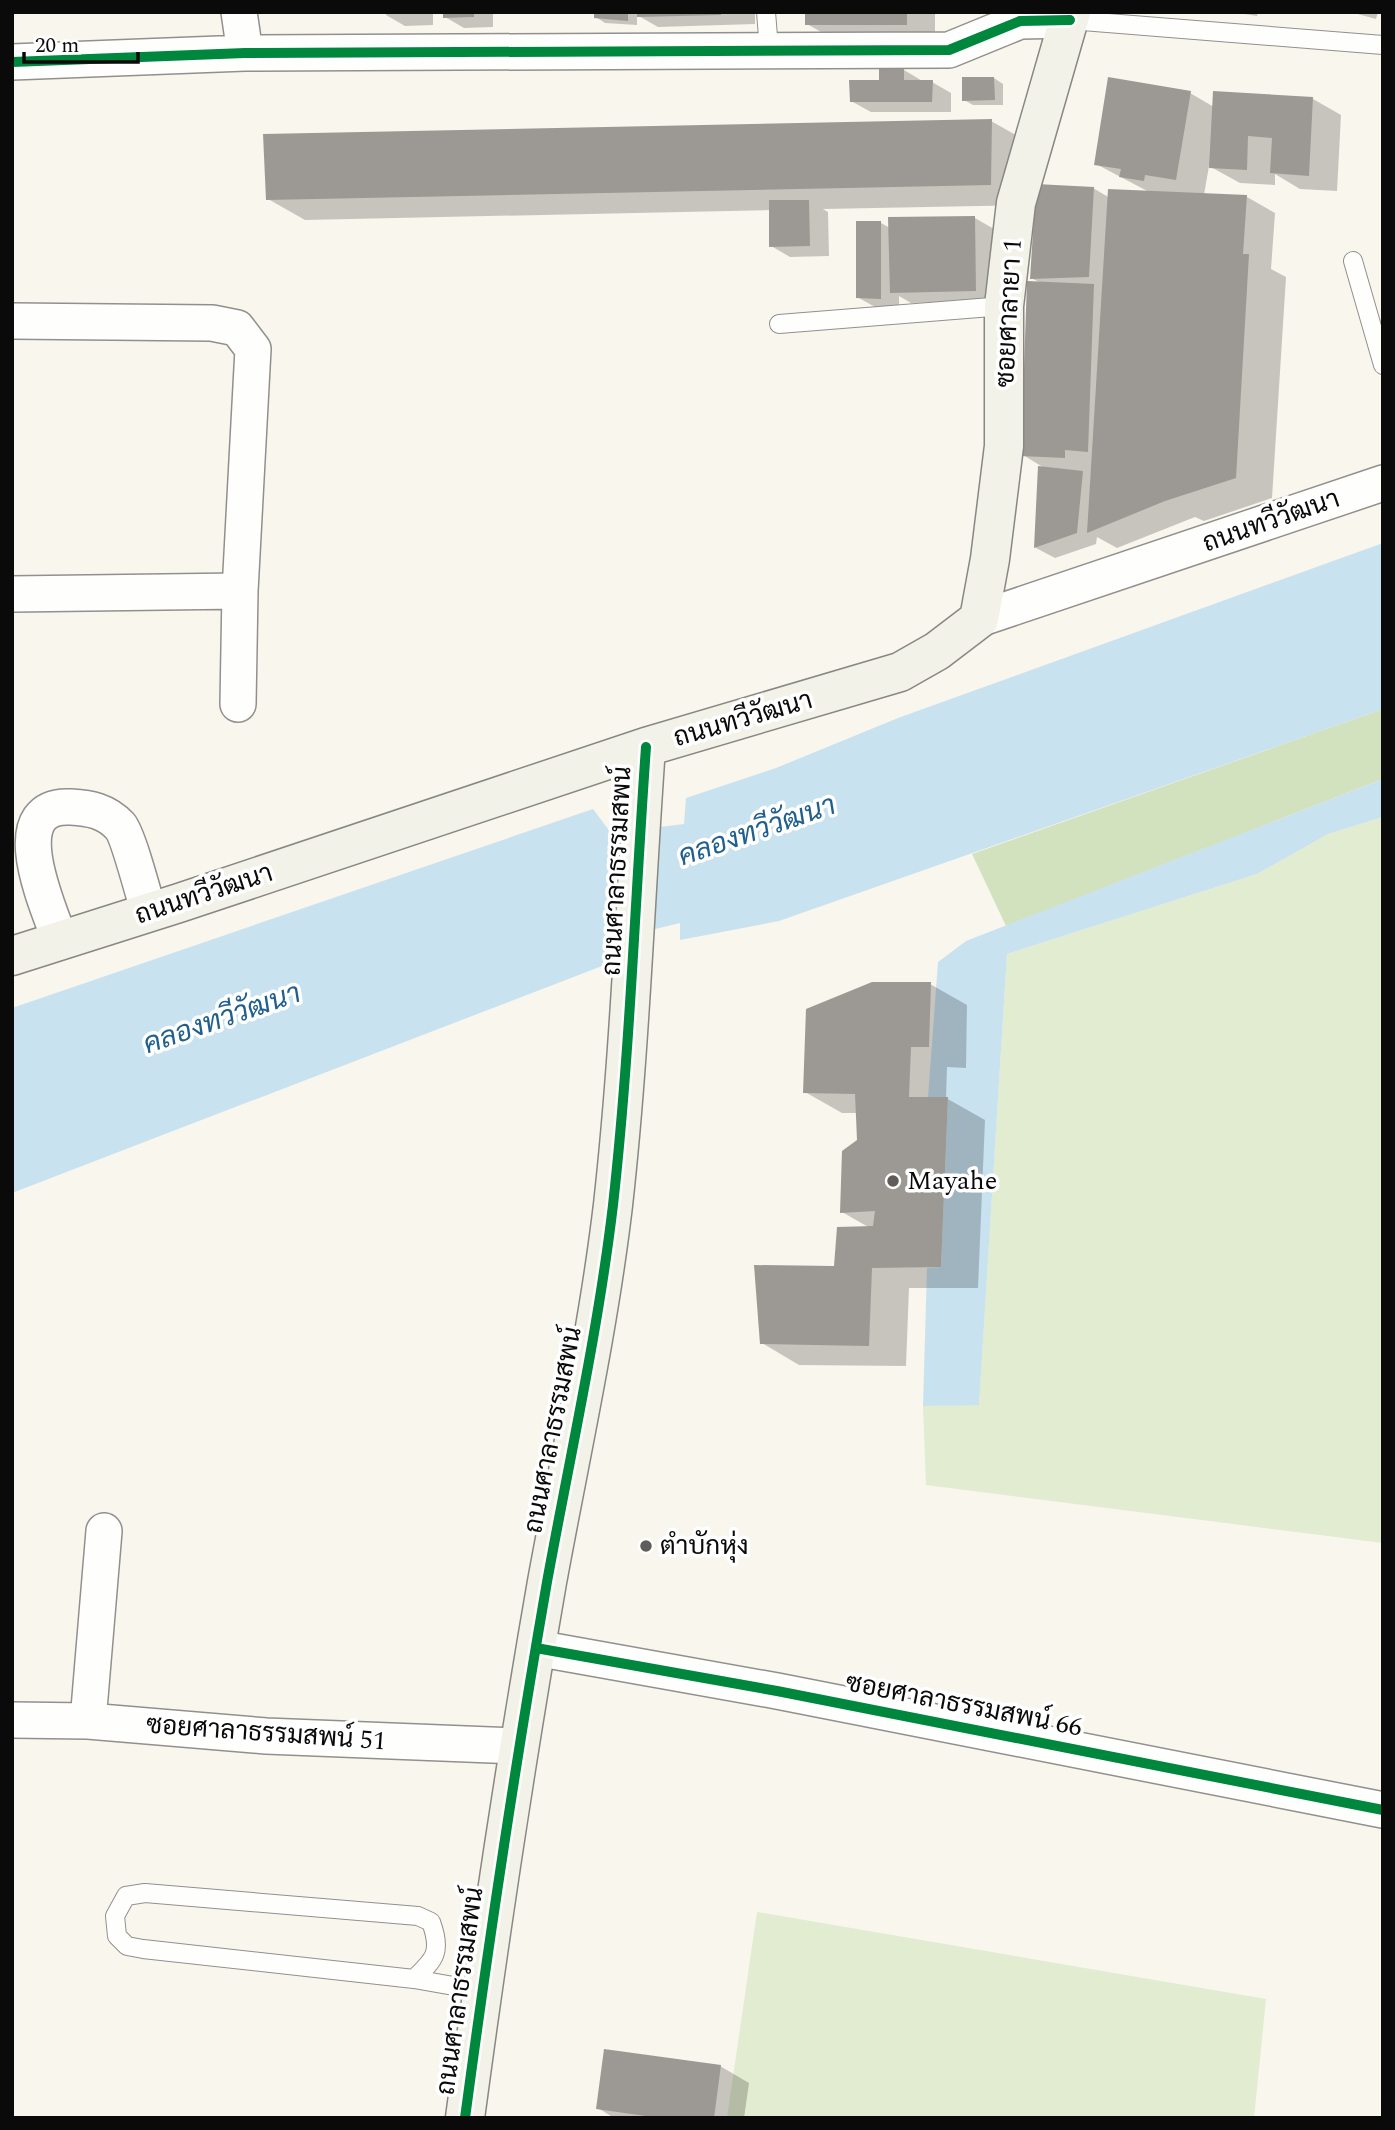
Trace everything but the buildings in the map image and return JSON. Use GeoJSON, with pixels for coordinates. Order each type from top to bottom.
{"type":"FeatureCollection","features":[{"type":"Feature","properties":{"kind":"main road","name":"ซอยศาลายา 1"},"geometry":{"type":"LineString","coordinates":[[979,619],[990,559],[1004,446],[1004,306],[1016,203],[1070,16]]}},
{"type":"Feature","properties":{"kind":"main road","name":"ถนนทวีวัฒนา"},"geometry":{"type":"LineString","coordinates":[[12,956],[646,747],[900,672],[937,651],[979,619]]}},
{"type":"Feature","properties":{"kind":"main road","name":"ถนนศาลาธรรมสพน์"},"geometry":{"type":"LineString","coordinates":[[465,2118],[519,1746],[593,1343],[613,1206],[632,994],[646,747]]}},
{"type":"Feature","properties":{"kind":"street"},"geometry":{"type":"LineString","coordinates":[[239,12],[245,52]]}},
{"type":"Feature","properties":{"kind":"street"},"geometry":{"type":"LineString","coordinates":[[12,62],[245,52],[949,50],[1020,21],[1070,16]]}},
{"type":"Feature","properties":{"kind":"street"},"geometry":{"type":"LineString","coordinates":[[12,321],[212,323],[237,328],[253,349],[240,591],[238,704]]}},
{"type":"Feature","properties":{"kind":"street","name":"ถนนทวีวัฒนา"},"geometry":{"type":"LineString","coordinates":[[979,619],[1383,483]]}},
{"type":"Feature","properties":{"kind":"street"},"geometry":{"type":"LineString","coordinates":[[12,594],[240,591]]}},
{"type":"Feature","properties":{"kind":"street"},"geometry":{"type":"LineString","coordinates":[[60,940],[34,868],[32,845],[36,825],[45,813],[65,807],[89,808],[107,815],[122,828],[149,912]]}},
{"type":"Feature","properties":{"kind":"street"},"geometry":{"type":"LineString","coordinates":[[88,1721],[104,1531]]}},
{"type":"Feature","properties":{"kind":"street","name":"ซอยศาลาธรรมสพน์ 66"},"geometry":{"type":"LineString","coordinates":[[536,1648],[778,1691],[1383,1810]]}},
{"type":"Feature","properties":{"kind":"street","name":"ซอยศาลาธรรมสพน์ 51"},"geometry":{"type":"LineString","coordinates":[[12,1720],[88,1721],[266,1736],[519,1746]]}},
{"type":"Feature","properties":{"kind":"lane"},"geometry":{"type":"LineString","coordinates":[[766,12],[769,49]]}},
{"type":"Feature","properties":{"kind":"lane"},"geometry":{"type":"LineString","coordinates":[[1070,16],[1383,45]]}},
{"type":"Feature","properties":{"kind":"lane"},"geometry":{"type":"LineString","coordinates":[[1353,261],[1383,365]]}},
{"type":"Feature","properties":{"kind":"lane"},"geometry":{"type":"LineString","coordinates":[[779,324],[1004,306]]}},
{"type":"Feature","properties":{"kind":"lane"},"geometry":{"type":"LineString","coordinates":[[414,1979],[432,1962],[438,1940],[431,1922],[418,1916],[145,1893],[126,1896],[115,1916],[117,1937],[127,1946],[414,1979],[482,1991]]}},
{"type":"Feature","properties":{"kind":"green space"},"geometry":{"type":"Polygon","coordinates":[[[1383,709],[1383,779],[1006,926],[972,854],[1383,709]]]}},
{"type":"Feature","properties":{"kind":"green space"},"geometry":{"type":"Polygon","coordinates":[[[1383,817],[1383,1543],[926,1485],[923,1406],[979,1404],[1007,954],[1257,874],[1328,834],[1383,817]]]}},
{"type":"Feature","properties":{"kind":"green space"},"geometry":{"type":"Polygon","coordinates":[[[757,1912],[1266,1999],[1254,2118],[727,2118],[757,1912]]]}},
{"type":"Feature","properties":{"kind":"water","name":"คลองทวีวัฒนา"},"geometry":{"type":"Polygon","coordinates":[[[1383,543],[1383,709],[779,921],[680,940],[680,923],[610,940],[602,966],[12,1193],[12,1008],[593,809],[611,833],[684,824],[686,798],[776,768],[898,718],[1383,543]]]}},
{"type":"Feature","properties":{"kind":"water"},"geometry":{"type":"Polygon","coordinates":[[[1383,779],[1383,817],[1328,834],[1257,874],[1007,954],[979,1405],[923,1406],[927,1268],[941,1267],[948,1097],[928,1097],[938,962],[966,941],[1383,779]]]}},
{"type":"Feature","properties":{"kind":"cycle path"},"geometry":{"type":"LineString","coordinates":[[12,62],[245,53],[949,50],[1020,21],[1070,20]]}},
{"type":"Feature","properties":{"kind":"cycle path"},"geometry":{"type":"LineString","coordinates":[[465,2118],[524,1716],[607,1252],[624,1091],[646,747]]}},
{"type":"Feature","properties":{"kind":"cycle path"},"geometry":{"type":"LineString","coordinates":[[536,1648],[777,1691],[1383,1810]]}},
{"type":"Feature","properties":{"kind":"place","name":"Mayahe"},"geometry":{"type":"Point","coordinates":[893,1181]}},
{"type":"Feature","properties":{"kind":"place","name":"ตำบักหุ่ง"},"geometry":{"type":"Point","coordinates":[646,1546]}}]}
